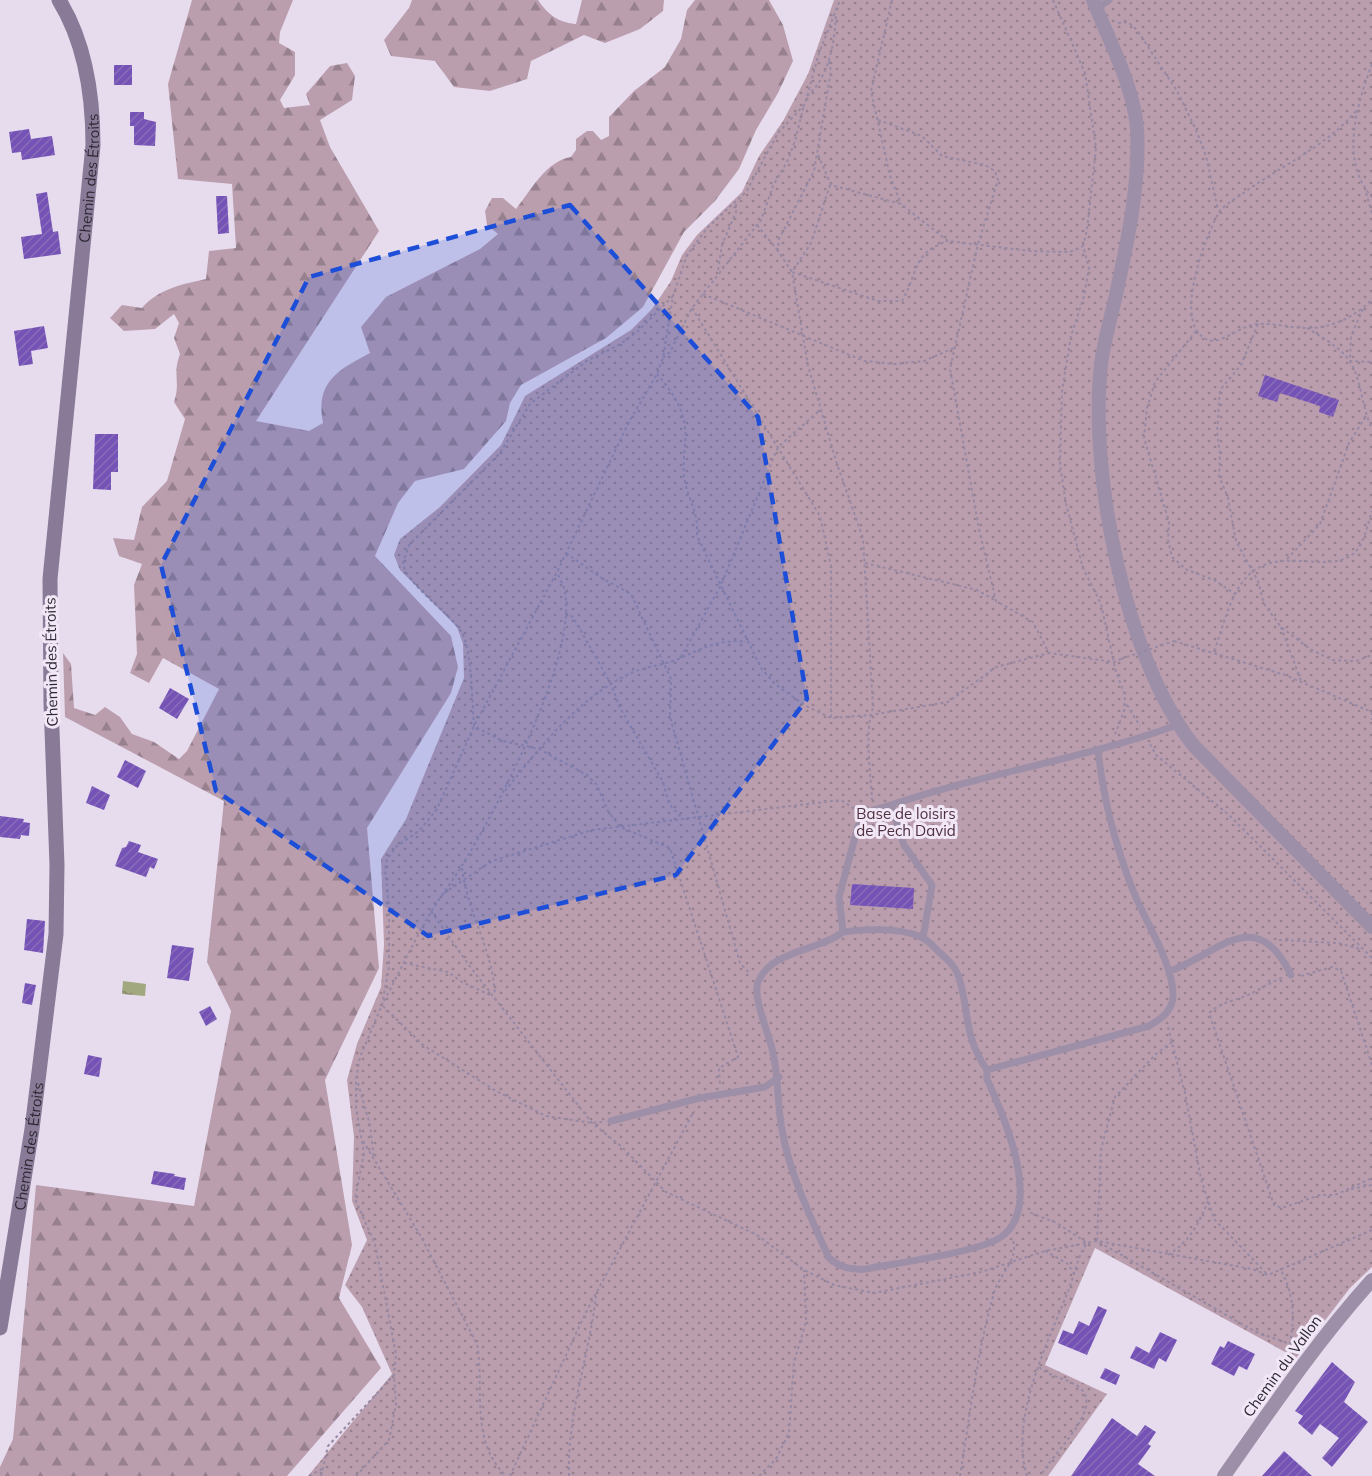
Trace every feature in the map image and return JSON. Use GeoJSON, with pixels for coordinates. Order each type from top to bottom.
{"type":"FeatureCollection","features":[{"type":"Feature","properties":{"kind":"main road","name":"Chemin des Étroits"},"geometry":{"type":"LineString","coordinates":[[0,1328],[34,1118],[56,934],[57,865],[51,703],[50,579],[93,145],[93,115],[84,60],[76,35],[59,0]]}},
{"type":"Feature","properties":{"kind":"street"},"geometry":{"type":"LineString","coordinates":[[1095,4],[1132,102],[1137,145],[1128,230],[1101,364],[1098,427],[1102,481],[1122,580],[1142,648],[1162,698],[1177,725],[1238,793],[1372,927]]}},
{"type":"Feature","properties":{"kind":"street","name":"Chemin du Vallon"},"geometry":{"type":"LineString","coordinates":[[1224,1476],[1306,1360],[1341,1314],[1372,1280]]}},
{"type":"Feature","properties":{"kind":"lane"},"geometry":{"type":"LineString","coordinates":[[1095,4],[1109,0]]}},
{"type":"Feature","properties":{"kind":"lane"},"geometry":{"type":"LineString","coordinates":[[843,933],[839,897],[858,826],[873,810],[938,789],[1116,745],[1177,725]]}},
{"type":"Feature","properties":{"kind":"lane"},"geometry":{"type":"LineString","coordinates":[[987,1070],[1149,1026],[1163,1017],[1170,1007],[1173,996],[1170,971],[1132,887],[1110,820],[1098,750]]}},
{"type":"Feature","properties":{"kind":"lane"},"geometry":{"type":"LineString","coordinates":[[891,805],[904,845],[932,885],[923,938]]}},
{"type":"Feature","properties":{"kind":"lane"},"geometry":{"type":"LineString","coordinates":[[866,930],[907,933],[923,938],[949,961],[959,976],[967,1028],[976,1053],[987,1070],[987,1079],[1017,1165],[1020,1209],[1010,1230],[990,1243],[855,1270],[836,1264],[829,1258],[789,1164],[781,1127],[779,1077],[758,997],[758,983],[767,969],[780,960],[832,941],[843,933],[866,930]]}},
{"type":"Feature","properties":{"kind":"lane"},"geometry":{"type":"LineString","coordinates":[[1170,971],[1231,939],[1256,938],[1276,948],[1291,975]]}},
{"type":"Feature","properties":{"kind":"lane"},"geometry":{"type":"LineString","coordinates":[[611,1121],[700,1098],[765,1087],[779,1077]]}},
{"type":"Feature","properties":{"kind":"path"},"geometry":{"type":"LineString","coordinates":[[663,358],[670,352],[692,308],[761,220],[772,186],[787,162],[819,53],[840,0]]}},
{"type":"Feature","properties":{"kind":"path"},"geometry":{"type":"LineString","coordinates":[[892,0],[871,91],[890,176],[901,204]]}},
{"type":"Feature","properties":{"kind":"path"},"geometry":{"type":"LineString","coordinates":[[1053,0],[1085,73],[1096,148],[1087,230],[1083,246],[1089,268],[1084,296],[1071,336],[1062,391],[1060,465],[1066,504],[1083,568],[1101,604],[1125,704],[1156,754],[1229,815],[1372,958]]}},
{"type":"Feature","properties":{"kind":"path"},"geometry":{"type":"LineString","coordinates":[[807,96],[813,91],[829,61],[836,34],[836,12]]}},
{"type":"Feature","properties":{"kind":"path"},"geometry":{"type":"LineString","coordinates":[[1128,22],[1148,44],[1178,91],[1206,156],[1218,212],[1190,293],[1191,314],[1196,331],[1208,340],[1218,340],[1246,324],[1280,323],[1307,328],[1330,325],[1363,309]]}},
{"type":"Feature","properties":{"kind":"path"},"geometry":{"type":"LineString","coordinates":[[778,251],[779,239],[814,171],[831,71],[829,61]]}},
{"type":"Feature","properties":{"kind":"path"},"geometry":{"type":"LineString","coordinates":[[1372,64],[1356,111],[1353,135],[1356,166],[1372,213]]}},
{"type":"Feature","properties":{"kind":"path"},"geometry":{"type":"LineString","coordinates":[[382,1005],[390,955],[385,869],[387,859],[396,847],[420,830],[437,809],[474,726],[557,572],[618,443],[657,374],[663,358],[673,296],[687,255],[708,227],[736,204],[746,192],[778,133],[805,104]]}},
{"type":"Feature","properties":{"kind":"path"},"geometry":{"type":"LineString","coordinates":[[1218,212],[1323,140],[1356,111]]}},
{"type":"Feature","properties":{"kind":"path"},"geometry":{"type":"LineString","coordinates":[[878,120],[922,136],[942,156],[985,165],[995,171],[998,180],[978,244],[950,369],[979,529],[996,601]]}},
{"type":"Feature","properties":{"kind":"path"},"geometry":{"type":"LineString","coordinates":[[792,272],[811,243],[831,184],[817,153]]}},
{"type":"Feature","properties":{"kind":"path"},"geometry":{"type":"LineString","coordinates":[[831,184],[901,204],[948,241]]}},
{"type":"Feature","properties":{"kind":"path"},"geometry":{"type":"LineString","coordinates":[[1366,191],[1372,197]]}},
{"type":"Feature","properties":{"kind":"path"},"geometry":{"type":"LineString","coordinates":[[718,273],[722,245],[736,212],[736,204]]}},
{"type":"Feature","properties":{"kind":"path"},"geometry":{"type":"LineString","coordinates":[[444,893],[492,861],[517,851],[592,830],[840,800],[859,812],[873,810],[871,715],[873,708],[863,538],[808,366],[792,272],[757,225]]}},
{"type":"Feature","properties":{"kind":"path"},"geometry":{"type":"LineString","coordinates":[[792,272],[878,302],[902,301],[922,254],[932,246],[948,241],[1070,252],[1083,246]]}},
{"type":"Feature","properties":{"kind":"path"},"geometry":{"type":"LineString","coordinates":[[703,294],[864,361],[894,364],[924,361],[956,347]]}},
{"type":"Feature","properties":{"kind":"path"},"geometry":{"type":"LineString","coordinates":[[474,726],[465,638],[450,618],[407,575],[403,563],[406,550],[500,453],[530,404],[588,360],[619,345],[638,331],[673,296]]}},
{"type":"Feature","properties":{"kind":"path"},"geometry":{"type":"LineString","coordinates":[[1372,298],[1363,309],[1351,336],[1350,361],[1366,416],[1372,428]]}},
{"type":"Feature","properties":{"kind":"path"},"geometry":{"type":"LineString","coordinates":[[692,308],[820,516],[831,566],[831,718]]}},
{"type":"Feature","properties":{"kind":"path"},"geometry":{"type":"LineString","coordinates":[[1258,324],[1241,365],[1220,390],[1217,432],[1220,485],[1228,498],[1236,541],[1258,581],[1264,603],[1281,627],[1301,681]]}},
{"type":"Feature","properties":{"kind":"path"},"geometry":{"type":"LineString","coordinates":[[1307,328],[1327,340],[1350,361],[1372,362]]}},
{"type":"Feature","properties":{"kind":"path"},"geometry":{"type":"LineString","coordinates":[[1196,331],[1155,382],[1147,408],[1144,438],[1169,522],[1168,540],[1173,557],[1187,570],[1214,580],[1235,594]]}},
{"type":"Feature","properties":{"kind":"path"},"geometry":{"type":"LineString","coordinates":[[657,374],[672,392],[685,426],[684,475],[698,515],[697,536],[761,668],[775,684],[806,706],[831,718],[871,715],[948,702],[996,667],[1049,653],[1114,662],[1174,640],[1214,651],[1301,681],[1372,712],[1372,720]]}},
{"type":"Feature","properties":{"kind":"path"},"geometry":{"type":"LineString","coordinates":[[681,657],[721,585],[778,447],[821,410]]}},
{"type":"Feature","properties":{"kind":"path"},"geometry":{"type":"LineString","coordinates":[[1287,559],[1320,524],[1349,443],[1366,416]]}},
{"type":"Feature","properties":{"kind":"path"},"geometry":{"type":"LineString","coordinates":[[1214,651],[1235,594],[1252,572],[1287,559],[1335,562],[1348,558],[1359,548],[1372,511]]}},
{"type":"Feature","properties":{"kind":"path"},"geometry":{"type":"LineString","coordinates":[[566,553],[600,577],[632,594],[666,664],[671,679],[670,717],[741,963],[758,983]]}},
{"type":"Feature","properties":{"kind":"path"},"geometry":{"type":"LineString","coordinates":[[865,563],[977,590],[1033,622],[1049,653]]}},
{"type":"Feature","properties":{"kind":"path"},"geometry":{"type":"LineString","coordinates":[[356,1476],[389,1440],[396,1404],[394,1376],[396,1354],[375,1244],[355,1199],[364,1152],[356,1108],[356,1079],[360,1057],[382,1005],[431,911],[462,866],[503,793],[550,686],[563,637],[564,590],[557,572]]}},
{"type":"Feature","properties":{"kind":"path"},"geometry":{"type":"LineString","coordinates":[[564,613],[573,617],[610,684],[620,708],[663,782],[669,804],[683,819]]}},
{"type":"Feature","properties":{"kind":"path"},"geometry":{"type":"LineString","coordinates":[[1281,627],[1310,648],[1332,660],[1356,661],[1372,655]]}},
{"type":"Feature","properties":{"kind":"path"},"geometry":{"type":"LineString","coordinates":[[503,793],[539,749],[582,706],[610,684],[638,670],[666,664],[720,642],[747,643]]}},
{"type":"Feature","properties":{"kind":"path"},"geometry":{"type":"LineString","coordinates":[[1116,745],[1115,733],[1125,704]]}},
{"type":"Feature","properties":{"kind":"path"},"geometry":{"type":"LineString","coordinates":[[474,726],[503,741],[539,749],[587,775],[597,785],[608,811],[620,827],[670,848],[738,1057],[719,1068],[721,1094]]}},
{"type":"Feature","properties":{"kind":"path"},"geometry":{"type":"LineString","coordinates":[[462,866],[463,880],[494,978],[495,997]]}},
{"type":"Feature","properties":{"kind":"path"},"geometry":{"type":"LineString","coordinates":[[431,911],[592,1124],[622,1147],[666,1192],[757,1235],[804,1270],[834,1285],[874,1293],[981,1272],[1045,1251],[1097,1241],[1252,1269],[1268,1275],[1372,1230]]}},
{"type":"Feature","properties":{"kind":"path"},"geometry":{"type":"LineString","coordinates":[[1256,938],[1338,943],[1363,949]]}},
{"type":"Feature","properties":{"kind":"path"},"geometry":{"type":"LineString","coordinates":[[404,963],[448,972],[462,982],[495,997]]}},
{"type":"Feature","properties":{"kind":"path"},"geometry":{"type":"LineString","coordinates":[[1372,1065],[1341,971],[1332,967],[1297,978],[1291,975],[1262,985],[1250,995],[1218,1005],[1209,1013],[1274,1205],[1282,1208],[1320,1196],[1335,1195],[1372,1185]]}},
{"type":"Feature","properties":{"kind":"path"},"geometry":{"type":"LineString","coordinates":[[382,1005],[423,1045],[496,1091],[546,1116],[592,1124],[611,1121]]}},
{"type":"Feature","properties":{"kind":"path"},"geometry":{"type":"LineString","coordinates":[[1163,1017],[1172,1042],[1214,1220],[1268,1275]]}},
{"type":"Feature","properties":{"kind":"path"},"geometry":{"type":"LineString","coordinates":[[1097,1241],[1101,1149],[1115,1096],[1156,1054],[1172,1042]]}},
{"type":"Feature","properties":{"kind":"path"},"geometry":{"type":"LineString","coordinates":[[356,1079],[370,1125],[374,1162]]}},
{"type":"Feature","properties":{"kind":"path"},"geometry":{"type":"LineString","coordinates":[[362,1139],[420,1234],[477,1344],[480,1361],[479,1423],[497,1468],[508,1476],[597,1293],[655,1179],[700,1098]]}},
{"type":"Feature","properties":{"kind":"path"},"geometry":{"type":"LineString","coordinates":[[1351,1189],[1359,1182],[1372,1178]]}},
{"type":"Feature","properties":{"kind":"path"},"geometry":{"type":"LineString","coordinates":[[1168,1255],[1183,1245],[1198,1227],[1208,1201]]}},
{"type":"Feature","properties":{"kind":"path"},"geometry":{"type":"LineString","coordinates":[[1020,1209],[1057,1223],[1087,1242]]}},
{"type":"Feature","properties":{"kind":"path"},"geometry":{"type":"LineString","coordinates":[[960,1476],[994,1290],[1016,1247],[1010,1230]]}},
{"type":"Feature","properties":{"kind":"path"},"geometry":{"type":"LineString","coordinates":[[1097,1241],[1256,1332],[1290,1344],[1295,1317],[1293,1298],[1281,1270]]}},
{"type":"Feature","properties":{"kind":"path"},"geometry":{"type":"LineString","coordinates":[[1027,1476],[1023,1459],[1029,1402],[1039,1367],[1075,1275],[1079,1255],[1087,1242]]}},
{"type":"Feature","properties":{"kind":"path"},"geometry":{"type":"LineString","coordinates":[[1045,1251],[1068,1264],[1075,1275]]}},
{"type":"Feature","properties":{"kind":"path"},"geometry":{"type":"LineString","coordinates":[[759,1476],[776,1459],[789,1433],[794,1362],[806,1322],[804,1270]]}},
{"type":"Feature","properties":{"kind":"path"},"geometry":{"type":"LineString","coordinates":[[569,1476],[572,1415],[597,1293]]}},
{"type":"Feature","properties":{"kind":"path"},"geometry":{"type":"LineString","coordinates":[[1039,1367],[1045,1373],[1076,1385],[1086,1394],[1088,1401],[1085,1413],[1041,1476]]}},
{"type":"Feature","properties":{"kind":"path"},"geometry":{"type":"LineString","coordinates":[[321,1476],[328,1446],[394,1376]]}},
{"type":"Feature","properties":{"kind":"path"},"geometry":{"type":"LineString","coordinates":[[309,1476],[322,1469]]}},
{"type":"Feature","properties":{"kind":"highlighted area"},"geometry":{"type":"Polygon","coordinates":[[[570,205],[758,417],[807,699],[676,875],[428,936],[216,791],[161,565],[309,277],[570,205]]]}},
{"type":"Feature","properties":{"kind":"green space"},"geometry":{"type":"Polygon","coordinates":[[[192,0],[293,0],[280,32],[279,43],[295,52],[295,75],[280,100],[284,108],[310,105],[306,94],[330,66],[347,63],[355,76],[352,100],[320,120],[330,147],[379,231],[256,421],[309,431],[323,423],[322,397],[332,379],[348,365],[370,353],[361,327],[386,297],[480,249],[498,234],[487,225],[485,211],[492,198],[503,198],[516,209],[547,170],[554,164],[571,157],[576,150],[576,139],[587,131],[593,131],[601,140],[609,136],[609,117],[634,91],[665,67],[681,39],[687,10],[695,0],[769,0],[783,25],[793,61],[778,93],[756,130],[739,169],[715,201],[684,232],[643,307],[606,338],[521,385],[510,403],[506,421],[464,469],[415,481],[398,503],[375,556],[451,636],[458,667],[451,693],[367,828],[379,968],[325,1080],[352,1245],[339,1298],[381,1368],[287,1476],[0,1476],[0,1467],[13,1439],[36,1185],[194,1206],[231,1011],[207,962],[224,801],[65,717],[63,653],[71,664],[74,708],[95,715],[105,707],[120,717],[132,734],[154,742],[179,759],[187,751],[219,689],[163,658],[149,683],[130,673],[137,654],[134,585],[142,564],[119,556],[113,538],[134,540],[142,507],[167,481],[185,419],[174,402],[180,354],[174,338],[179,323],[174,314],[155,329],[124,331],[110,318],[122,305],[142,308],[163,292],[206,279],[209,251],[236,248],[232,184],[178,179],[168,84],[192,0]]]}},
{"type":"Feature","properties":{"kind":"green space"},"geometry":{"type":"Polygon","coordinates":[[[412,0],[538,0],[554,17],[576,24],[582,0],[664,0],[663,11],[640,29],[605,43],[584,35],[531,61],[527,79],[490,91],[454,87],[435,61],[391,56],[384,40],[409,8],[412,0]]]}},
{"type":"Feature","properties":{"kind":"green space","name":"Base de loisirs de Pech David"},"geometry":{"type":"Polygon","coordinates":[[[834,0],[1372,0],[1372,1267],[1350,1288],[1296,1358],[1095,1248],[1045,1365],[1107,1394],[1048,1476],[308,1476],[392,1374],[362,1307],[345,1285],[367,1240],[352,1201],[354,1137],[347,1080],[357,1044],[381,987],[384,945],[381,859],[406,819],[464,678],[463,644],[457,627],[400,570],[394,555],[400,539],[440,507],[501,445],[525,396],[631,330],[652,309],[671,281],[682,255],[697,235],[742,192],[759,156],[783,121],[808,74],[834,0]]]}},
{"type":"Feature","properties":{"kind":"water"},"geometry":{"type":"Polygon","coordinates":[[[123,981],[146,984],[145,996],[122,994],[123,981]]]}},
{"type":"Feature","properties":{"kind":"building"},"geometry":{"type":"Polygon","coordinates":[[[114,65],[132,65],[132,85],[114,85],[114,65]]]}},
{"type":"Feature","properties":{"kind":"building"},"geometry":{"type":"Polygon","coordinates":[[[130,112],[144,112],[144,119],[156,122],[155,146],[134,145],[134,126],[130,126],[130,112]]]}},
{"type":"Feature","properties":{"kind":"building"},"geometry":{"type":"Polygon","coordinates":[[[29,129],[31,139],[52,136],[55,155],[22,160],[21,152],[12,153],[9,132],[29,129]]]}},
{"type":"Feature","properties":{"kind":"building"},"geometry":{"type":"Polygon","coordinates":[[[47,192],[53,232],[58,231],[61,254],[24,259],[21,237],[42,234],[36,194],[47,192]]]}},
{"type":"Feature","properties":{"kind":"building"},"geometry":{"type":"Polygon","coordinates":[[[216,196],[227,196],[229,233],[218,234],[216,196]]]}},
{"type":"Feature","properties":{"kind":"building"},"geometry":{"type":"Polygon","coordinates":[[[44,326],[48,348],[31,351],[33,364],[19,366],[14,331],[44,326]]]}},
{"type":"Feature","properties":{"kind":"building"},"geometry":{"type":"Polygon","coordinates":[[[1265,375],[1339,400],[1333,417],[1319,412],[1320,406],[1280,393],[1277,402],[1258,396],[1265,375]]]}},
{"type":"Feature","properties":{"kind":"building"},"geometry":{"type":"Polygon","coordinates":[[[95,434],[118,434],[118,472],[111,472],[111,490],[93,489],[95,434]]]}},
{"type":"Feature","properties":{"kind":"building"},"geometry":{"type":"Polygon","coordinates":[[[170,688],[189,699],[177,719],[159,708],[170,688]]]}},
{"type":"Feature","properties":{"kind":"building"},"geometry":{"type":"Polygon","coordinates":[[[125,760],[146,771],[138,788],[117,777],[125,760]]]}},
{"type":"Feature","properties":{"kind":"building"},"geometry":{"type":"Polygon","coordinates":[[[92,786],[110,795],[104,810],[86,803],[92,786]]]}},
{"type":"Feature","properties":{"kind":"building"},"geometry":{"type":"Polygon","coordinates":[[[0,816],[24,819],[23,822],[30,823],[29,836],[21,835],[20,839],[0,837],[0,816]]]}},
{"type":"Feature","properties":{"kind":"building"},"geometry":{"type":"Polygon","coordinates":[[[129,841],[141,845],[138,852],[158,859],[154,869],[150,867],[146,877],[115,866],[122,848],[126,847],[129,841]]]}},
{"type":"Feature","properties":{"kind":"building"},"geometry":{"type":"Polygon","coordinates":[[[852,884],[914,888],[913,909],[850,905],[852,884]]]}},
{"type":"Feature","properties":{"kind":"building"},"geometry":{"type":"Polygon","coordinates":[[[27,919],[45,921],[43,953],[24,950],[27,919]]]}},
{"type":"Feature","properties":{"kind":"building"},"geometry":{"type":"Polygon","coordinates":[[[172,945],[194,948],[189,981],[167,978],[172,945]]]}},
{"type":"Feature","properties":{"kind":"building"},"geometry":{"type":"Polygon","coordinates":[[[25,983],[36,985],[32,1005],[22,1003],[25,983]]]}},
{"type":"Feature","properties":{"kind":"building"},"geometry":{"type":"Polygon","coordinates":[[[210,1006],[217,1019],[206,1026],[199,1012],[210,1006]]]}},
{"type":"Feature","properties":{"kind":"building"},"geometry":{"type":"Polygon","coordinates":[[[88,1055],[102,1058],[99,1077],[84,1074],[88,1055]]]}},
{"type":"Feature","properties":{"kind":"building"},"geometry":{"type":"Polygon","coordinates":[[[154,1171],[186,1178],[184,1190],[151,1184],[154,1171]]]}},
{"type":"Feature","properties":{"kind":"building"},"geometry":{"type":"Polygon","coordinates":[[[1098,1306],[1107,1310],[1087,1355],[1058,1343],[1063,1330],[1073,1334],[1079,1321],[1089,1326],[1098,1306]]]}},
{"type":"Feature","properties":{"kind":"building"},"geometry":{"type":"Polygon","coordinates":[[[1160,1332],[1177,1340],[1166,1362],[1159,1358],[1154,1369],[1130,1358],[1136,1346],[1149,1353],[1160,1332]]]}},
{"type":"Feature","properties":{"kind":"building"},"geometry":{"type":"Polygon","coordinates":[[[1228,1341],[1255,1354],[1247,1370],[1239,1366],[1234,1376],[1211,1364],[1220,1346],[1224,1348],[1228,1341]]]}},
{"type":"Feature","properties":{"kind":"building"},"geometry":{"type":"Polygon","coordinates":[[[1332,1362],[1355,1382],[1344,1402],[1368,1422],[1332,1467],[1322,1458],[1339,1438],[1320,1424],[1312,1435],[1298,1423],[1303,1416],[1295,1411],[1332,1362]]]}},
{"type":"Feature","properties":{"kind":"building"},"geometry":{"type":"Polygon","coordinates":[[[1105,1368],[1120,1375],[1116,1385],[1100,1378],[1105,1368]]]}},
{"type":"Feature","properties":{"kind":"building"},"geometry":{"type":"Polygon","coordinates":[[[1112,1418],[1137,1436],[1145,1425],[1156,1432],[1148,1444],[1151,1446],[1138,1464],[1155,1476],[1071,1476],[1112,1418]]]}},
{"type":"Feature","properties":{"kind":"building"},"geometry":{"type":"Polygon","coordinates":[[[1284,1451],[1312,1476],[1262,1476],[1284,1451]]]}}]}
